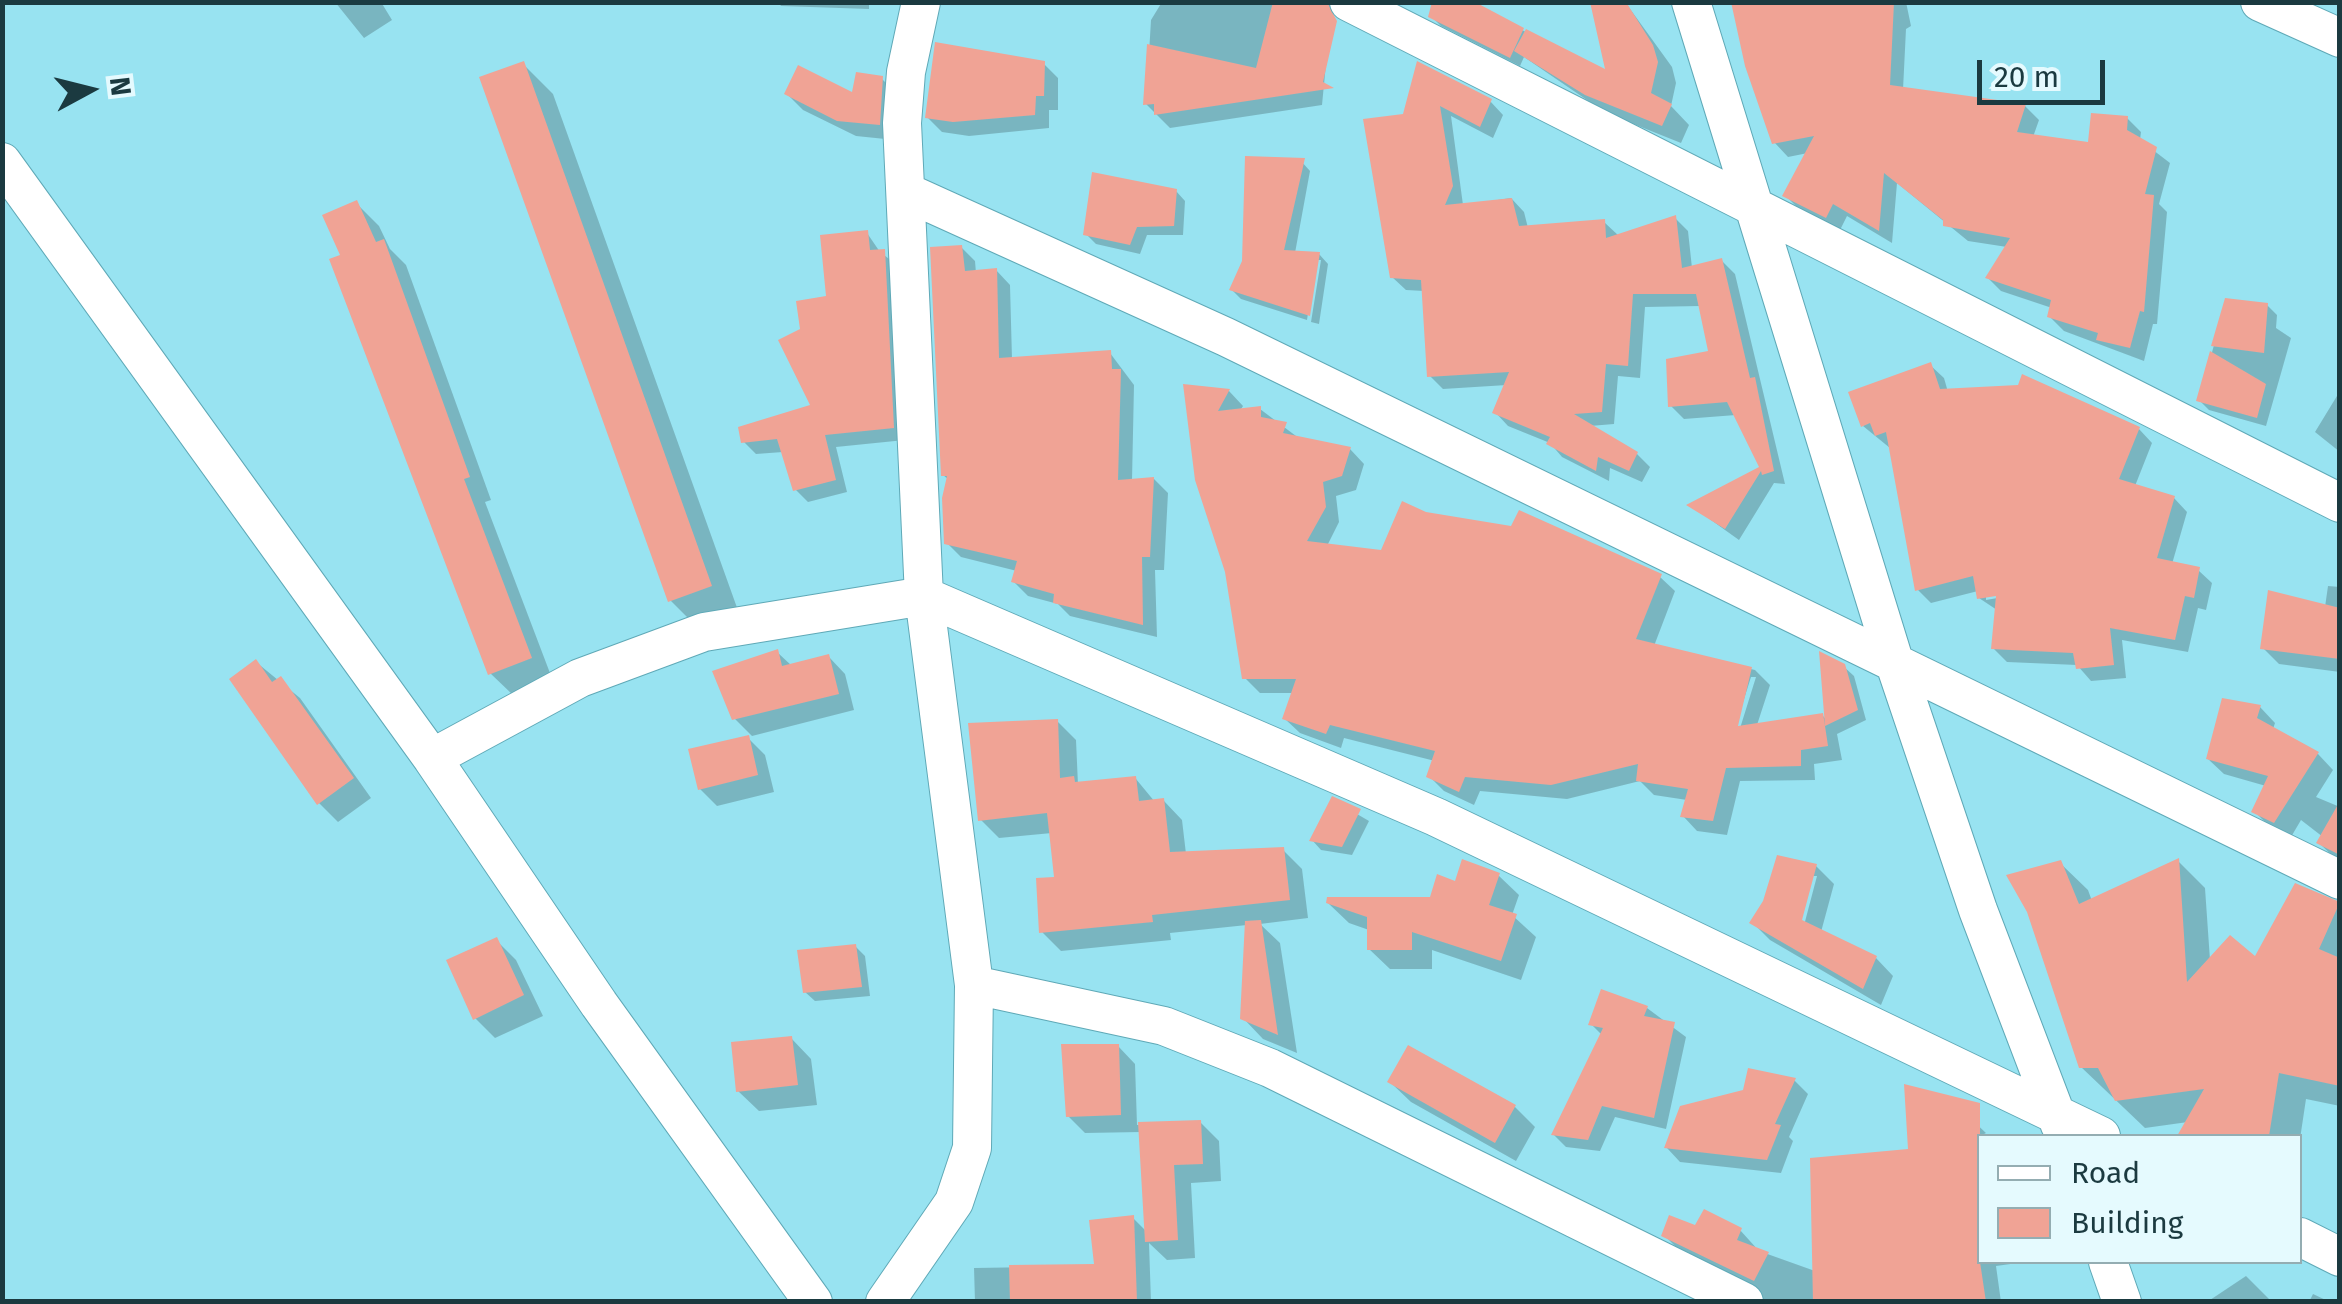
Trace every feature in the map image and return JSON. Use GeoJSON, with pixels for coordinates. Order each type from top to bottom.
{"type":"FeatureCollection","features":[{"type":"Feature","properties":{"kind":"street"},"geometry":{"type":"LineString","coordinates":[[885,1302],[954,1202],[972,1148],[974,985],[924,596],[902,123],[921,2]]}},
{"type":"Feature","properties":{"kind":"street"},"geometry":{"type":"LineString","coordinates":[[1349,2],[2340,502]]}},
{"type":"Feature","properties":{"kind":"street"},"geometry":{"type":"LineString","coordinates":[[1690,2],[1896,664],[1978,910],[2060,1125]]}},
{"type":"Feature","properties":{"kind":"street"},"geometry":{"type":"LineString","coordinates":[[2260,2],[2340,38]]}},
{"type":"Feature","properties":{"kind":"street"},"geometry":{"type":"LineString","coordinates":[[2,162],[432,758],[598,1004],[813,1302]]}},
{"type":"Feature","properties":{"kind":"street"},"geometry":{"type":"LineString","coordinates":[[906,192],[1226,337],[2340,880]]}},
{"type":"Feature","properties":{"kind":"street"},"geometry":{"type":"LineString","coordinates":[[432,758],[580,678],[704,632],[924,596],[1436,817],[2060,1125],[2094,1134]]}},
{"type":"Feature","properties":{"kind":"street"},"geometry":{"type":"LineString","coordinates":[[974,985],[1164,1026],[1270,1068],[1744,1302]]}},
{"type":"Feature","properties":{"kind":"street"},"geometry":{"type":"LineString","coordinates":[[2302,1238],[2340,1257]]}},
{"type":"Feature","properties":{"kind":"street"},"geometry":{"type":"LineString","coordinates":[[2109,1264],[2122,1302]]}},
{"type":"Feature","properties":{"kind":"building"},"geometry":{"type":"Polygon","coordinates":[[[1273,2],[1327,2],[1337,21],[1323,82],[1334,88],[1154,115],[1154,104],[1143,105],[1147,44],[1256,68],[1273,2]]]}},
{"type":"Feature","properties":{"kind":"building"},"geometry":{"type":"Polygon","coordinates":[[[1432,2],[1475,2],[1524,28],[1510,58],[1428,17],[1432,2]]]}},
{"type":"Feature","properties":{"kind":"building"},"geometry":{"type":"Polygon","coordinates":[[[1590,2],[1626,2],[1653,45],[1658,62],[1651,93],[1672,104],[1662,126],[1585,95],[1514,51],[1526,29],[1605,69],[1590,2]]]}},
{"type":"Feature","properties":{"kind":"building"},"geometry":{"type":"Polygon","coordinates":[[[1731,2],[1894,2],[1890,85],[2026,104],[2017,132],[2088,142],[2091,113],[2128,116],[2127,130],[2157,147],[2145,194],[2154,195],[2144,312],[2140,311],[2130,348],[2096,340],[2098,333],[2047,317],[2051,300],[1985,278],[2010,238],[1943,226],[1943,220],[1884,173],[1879,231],[1833,204],[1826,218],[1782,196],[1814,136],[1772,144],[1745,66],[1731,2]]]}},
{"type":"Feature","properties":{"kind":"building"},"geometry":{"type":"Polygon","coordinates":[[[935,42],[1045,61],[1044,96],[1036,96],[1035,115],[953,122],[925,118],[935,42]]]}},
{"type":"Feature","properties":{"kind":"building"},"geometry":{"type":"Polygon","coordinates":[[[524,61],[712,586],[668,602],[479,77],[524,61]]]}},
{"type":"Feature","properties":{"kind":"building"},"geometry":{"type":"Polygon","coordinates":[[[1417,61],[1492,99],[1480,127],[1440,106],[1453,186],[1445,205],[1512,198],[1519,226],[1605,219],[1606,238],[1676,215],[1682,268],[1722,258],[1750,378],[1755,377],[1774,471],[1762,475],[1761,471],[1725,529],[1686,505],[1759,467],[1727,402],[1668,407],[1666,359],[1708,351],[1696,294],[1633,294],[1628,366],[1606,364],[1602,412],[1574,414],[1638,452],[1629,471],[1598,457],[1596,471],[1546,444],[1550,437],[1492,413],[1509,372],[1427,377],[1421,280],[1390,278],[1363,119],[1403,114],[1417,61]]]}},
{"type":"Feature","properties":{"kind":"building"},"geometry":{"type":"Polygon","coordinates":[[[798,65],[852,92],[856,72],[883,76],[880,125],[837,121],[784,94],[798,65]]]}},
{"type":"Feature","properties":{"kind":"building"},"geometry":{"type":"Polygon","coordinates":[[[1245,156],[1305,158],[1284,250],[1320,252],[1310,316],[1229,290],[1242,261],[1245,156]]]}},
{"type":"Feature","properties":{"kind":"building"},"geometry":{"type":"Polygon","coordinates":[[[1092,172],[1177,189],[1174,226],[1137,227],[1130,245],[1083,235],[1092,172]]]}},
{"type":"Feature","properties":{"kind":"building"},"geometry":{"type":"Polygon","coordinates":[[[357,200],[376,242],[384,239],[470,477],[464,479],[532,658],[488,675],[329,259],[340,255],[322,215],[357,200]]]}},
{"type":"Feature","properties":{"kind":"building"},"geometry":{"type":"Polygon","coordinates":[[[868,230],[870,250],[885,249],[894,428],[825,435],[836,480],[793,491],[777,439],[741,443],[738,427],[810,405],[778,340],[800,329],[796,301],[826,296],[820,235],[868,230]]]}},
{"type":"Feature","properties":{"kind":"building"},"geometry":{"type":"Polygon","coordinates":[[[962,245],[965,271],[997,268],[999,358],[1111,350],[1112,369],[1121,369],[1118,480],[1154,477],[1150,557],[1142,557],[1143,625],[1053,603],[1054,594],[1011,582],[1017,561],[944,544],[942,498],[947,476],[941,476],[930,247],[962,245]]]}},
{"type":"Feature","properties":{"kind":"building"},"geometry":{"type":"Polygon","coordinates":[[[2225,298],[2268,303],[2264,353],[2211,346],[2225,298]]]}},
{"type":"Feature","properties":{"kind":"building"},"geometry":{"type":"Polygon","coordinates":[[[2210,351],[2266,384],[2257,418],[2196,401],[2210,351]]]}},
{"type":"Feature","properties":{"kind":"building"},"geometry":{"type":"Polygon","coordinates":[[[1931,362],[1940,389],[2018,385],[2022,374],[2140,427],[2119,479],[2175,496],[2157,558],[2200,567],[2194,598],[2185,596],[2175,640],[2110,628],[2114,665],[2076,669],[2073,653],[1991,649],[1996,596],[1977,599],[1973,576],[1915,591],[1886,432],[1875,436],[1870,423],[1861,427],[1848,392],[1931,362]]]}},
{"type":"Feature","properties":{"kind":"building"},"geometry":{"type":"Polygon","coordinates":[[[1183,384],[1230,389],[1218,411],[1261,406],[1261,417],[1287,422],[1283,433],[1351,447],[1342,476],[1323,482],[1326,507],[1307,541],[1381,550],[1402,501],[1426,512],[1511,526],[1519,510],[1662,574],[1636,639],[1752,667],[1738,726],[1823,713],[1828,746],[1801,750],[1801,766],[1726,768],[1713,821],[1680,817],[1688,789],[1636,781],[1638,764],[1551,785],[1465,777],[1459,792],[1426,777],[1435,751],[1330,725],[1326,734],[1282,719],[1296,679],[1242,679],[1225,572],[1195,480],[1183,384]]]}},
{"type":"Feature","properties":{"kind":"building"},"geometry":{"type":"Polygon","coordinates":[[[2268,590],[2340,608],[2340,659],[2260,649],[2268,590]]]}},
{"type":"Feature","properties":{"kind":"building"},"geometry":{"type":"Polygon","coordinates":[[[778,649],[782,666],[829,654],[839,694],[732,720],[712,671],[778,649]]]}},
{"type":"Feature","properties":{"kind":"building"},"geometry":{"type":"Polygon","coordinates":[[[1819,651],[1845,664],[1858,710],[1825,726],[1819,651]]]}},
{"type":"Feature","properties":{"kind":"building"},"geometry":{"type":"Polygon","coordinates":[[[256,659],[272,682],[281,676],[354,778],[317,805],[229,679],[256,659]]]}},
{"type":"Feature","properties":{"kind":"building"},"geometry":{"type":"Polygon","coordinates":[[[2222,698],[2261,705],[2257,718],[2319,752],[2274,823],[2251,812],[2268,776],[2206,759],[2222,698]]]}},
{"type":"Feature","properties":{"kind":"building"},"geometry":{"type":"Polygon","coordinates":[[[1058,719],[1060,778],[1074,776],[1075,782],[1136,776],[1139,801],[1164,798],[1170,852],[1284,847],[1290,900],[1152,915],[1153,922],[1039,933],[1036,878],[1054,877],[1047,813],[978,821],[968,723],[1058,719]]]}},
{"type":"Feature","properties":{"kind":"building"},"geometry":{"type":"Polygon","coordinates":[[[749,735],[758,775],[698,790],[688,749],[749,735]]]}},
{"type":"Feature","properties":{"kind":"building"},"geometry":{"type":"Polygon","coordinates":[[[1332,796],[1361,809],[1342,847],[1309,841],[1332,796]]]}},
{"type":"Feature","properties":{"kind":"building"},"geometry":{"type":"Polygon","coordinates":[[[2340,801],[2340,855],[2316,843],[2340,801]]]}},
{"type":"Feature","properties":{"kind":"building"},"geometry":{"type":"Polygon","coordinates":[[[1777,855],[1817,864],[1802,920],[1877,956],[1863,989],[1749,923],[1763,901],[1777,855]]]}},
{"type":"Feature","properties":{"kind":"building"},"geometry":{"type":"Polygon","coordinates":[[[2179,858],[2187,982],[2230,935],[2255,956],[2295,883],[2340,902],[2319,949],[2340,958],[2340,1086],[2279,1073],[2269,1134],[2178,1134],[2204,1089],[2115,1101],[2098,1068],[2079,1068],[2027,912],[2006,875],[2061,860],[2079,904],[2179,858]]]}},
{"type":"Feature","properties":{"kind":"building"},"geometry":{"type":"Polygon","coordinates":[[[1462,859],[1500,873],[1489,905],[1517,914],[1501,961],[1412,932],[1412,950],[1367,950],[1367,917],[1326,903],[1327,897],[1430,897],[1437,874],[1455,881],[1462,859]]]}},
{"type":"Feature","properties":{"kind":"building"},"geometry":{"type":"Polygon","coordinates":[[[1261,920],[1278,1035],[1240,1019],[1245,921],[1261,920]]]}},
{"type":"Feature","properties":{"kind":"building"},"geometry":{"type":"Polygon","coordinates":[[[497,937],[524,995],[473,1020],[446,960],[497,937]]]}},
{"type":"Feature","properties":{"kind":"building"},"geometry":{"type":"Polygon","coordinates":[[[856,944],[862,987],[803,993],[797,950],[856,944]]]}},
{"type":"Feature","properties":{"kind":"building"},"geometry":{"type":"Polygon","coordinates":[[[1601,989],[1648,1006],[1644,1016],[1675,1022],[1654,1118],[1602,1106],[1588,1140],[1551,1135],[1603,1028],[1588,1025],[1601,989]]]}},
{"type":"Feature","properties":{"kind":"building"},"geometry":{"type":"Polygon","coordinates":[[[792,1036],[798,1085],[736,1092],[731,1042],[792,1036]]]}},
{"type":"Feature","properties":{"kind":"building"},"geometry":{"type":"Polygon","coordinates":[[[1061,1044],[1119,1044],[1121,1115],[1066,1117],[1061,1044]]]}},
{"type":"Feature","properties":{"kind":"building"},"geometry":{"type":"Polygon","coordinates":[[[1408,1045],[1516,1105],[1495,1143],[1387,1082],[1408,1045]]]}},
{"type":"Feature","properties":{"kind":"building"},"geometry":{"type":"Polygon","coordinates":[[[1748,1068],[1796,1078],[1775,1124],[1781,1125],[1767,1160],[1664,1148],[1680,1106],[1743,1090],[1748,1068]]]}},
{"type":"Feature","properties":{"kind":"building"},"geometry":{"type":"Polygon","coordinates":[[[1904,1084],[1980,1103],[1977,1264],[1980,1264],[1986,1302],[1813,1302],[1810,1158],[1908,1149],[1904,1084]]]}},
{"type":"Feature","properties":{"kind":"building"},"geometry":{"type":"Polygon","coordinates":[[[1201,1120],[1203,1164],[1174,1165],[1178,1240],[1145,1242],[1138,1122],[1201,1120]]]}},
{"type":"Feature","properties":{"kind":"building"},"geometry":{"type":"Polygon","coordinates":[[[1704,1209],[1742,1228],[1737,1240],[1769,1252],[1754,1281],[1661,1236],[1669,1215],[1695,1225],[1704,1209]]]}},
{"type":"Feature","properties":{"kind":"building"},"geometry":{"type":"Polygon","coordinates":[[[1134,1215],[1137,1302],[1010,1302],[1009,1265],[1094,1264],[1089,1220],[1134,1215]]]}}]}
